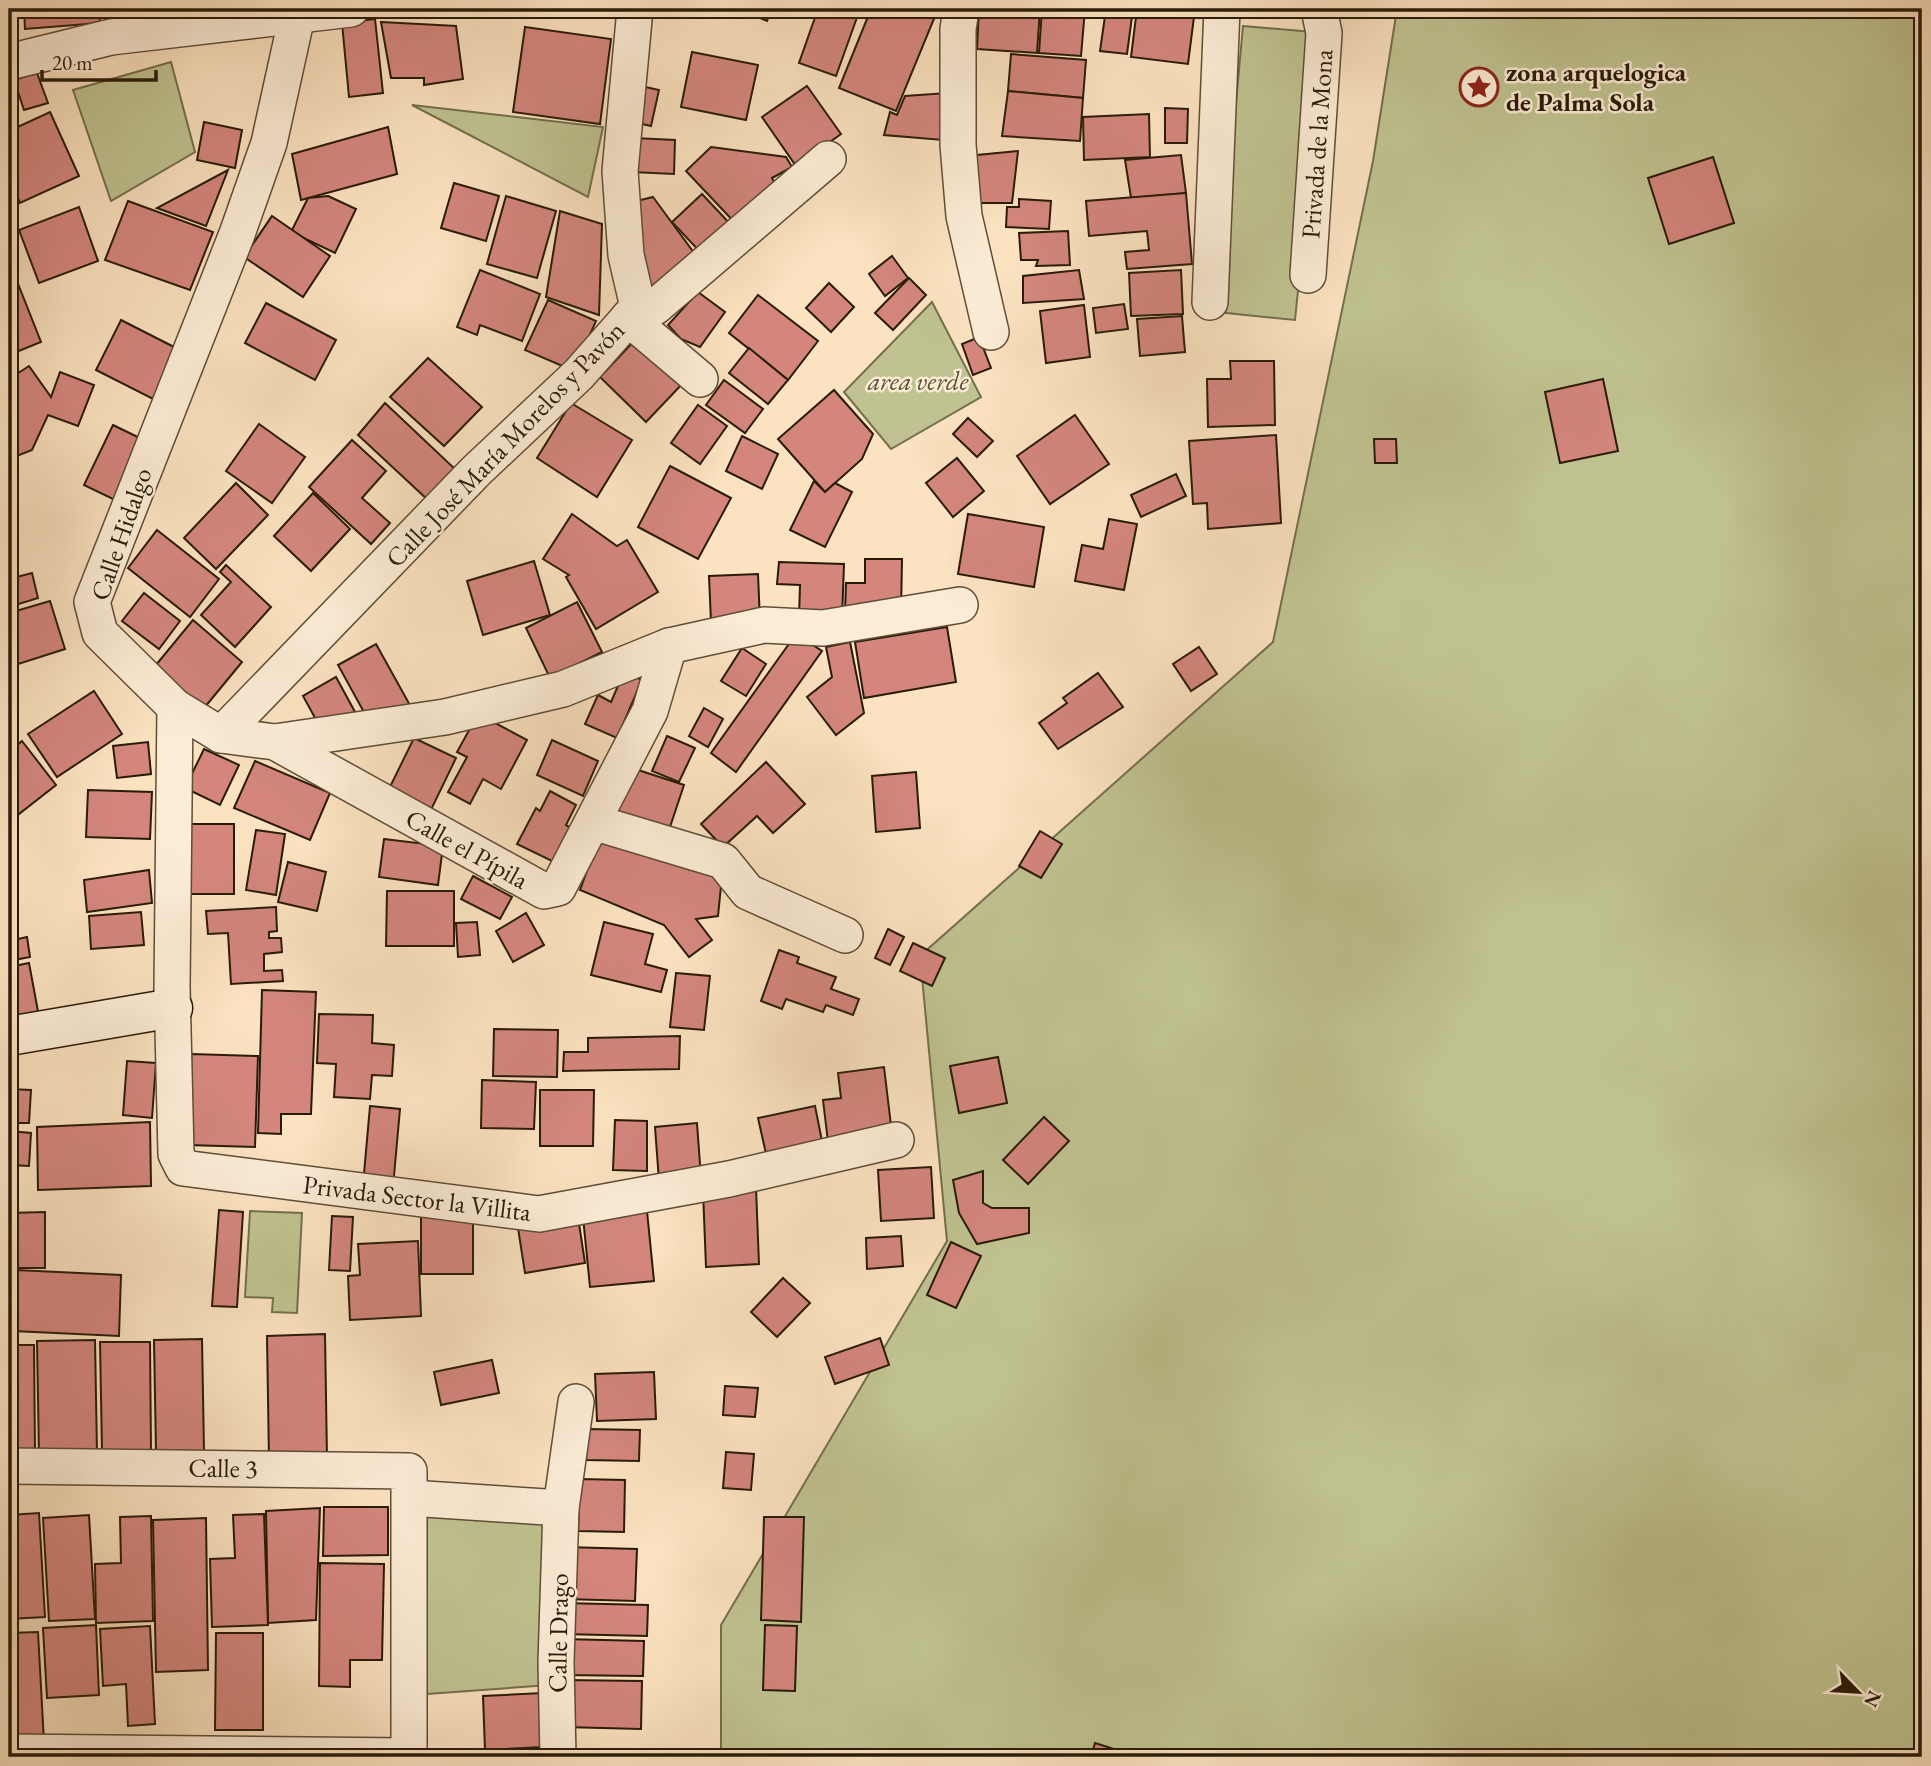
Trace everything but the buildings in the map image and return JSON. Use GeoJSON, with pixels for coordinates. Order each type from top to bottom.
{"type":"FeatureCollection","features":[{"type":"Feature","properties":{"kind":"street"},"geometry":{"type":"LineString","coordinates":[[9,62],[112,23],[297,16],[351,9]]}},
{"type":"Feature","properties":{"kind":"street","name":"Calle José María Morelos y Pavón"},"geometry":{"type":"LineString","coordinates":[[221,735],[476,471],[579,374],[633,313],[620,171],[635,9]]}},
{"type":"Feature","properties":{"kind":"street"},"geometry":{"type":"LineString","coordinates":[[961,9],[958,29],[958,132],[964,216],[991,332]]}},
{"type":"Feature","properties":{"kind":"street"},"geometry":{"type":"LineString","coordinates":[[1210,302],[1222,9]]}},
{"type":"Feature","properties":{"kind":"street","name":"Privada de la Mona"},"geometry":{"type":"LineString","coordinates":[[1308,275],[1324,33],[1321,11]]}},
{"type":"Feature","properties":{"kind":"street","name":"Calle Hidalgo"},"geometry":{"type":"LineString","coordinates":[[175,707],[100,633],[92,602],[237,234],[269,143],[297,16]]}},
{"type":"Feature","properties":{"kind":"street"},"geometry":{"type":"LineString","coordinates":[[633,313],[655,307],[828,159]]}},
{"type":"Feature","properties":{"kind":"street"},"geometry":{"type":"LineString","coordinates":[[633,313],[700,379]]}},
{"type":"Feature","properties":{"kind":"street"},"geometry":{"type":"LineString","coordinates":[[275,742],[445,717],[563,689],[669,646],[764,625],[823,628],[960,605]]}},
{"type":"Feature","properties":{"kind":"street","name":"Calle el Pípila"},"geometry":{"type":"LineString","coordinates":[[175,707],[221,735],[275,742],[544,891],[558,888],[650,711],[669,646]]}},
{"type":"Feature","properties":{"kind":"street"},"geometry":{"type":"LineString","coordinates":[[9,1036],[173,1008],[175,707]]}},
{"type":"Feature","properties":{"kind":"street"},"geometry":{"type":"LineString","coordinates":[[593,821],[723,861],[748,892],[845,935]]}},
{"type":"Feature","properties":{"kind":"street","name":"Privada Sector la Villita"},"geometry":{"type":"LineString","coordinates":[[173,1008],[176,1154],[183,1168],[540,1214],[729,1179],[896,1140]]}},
{"type":"Feature","properties":{"kind":"street","name":"Calle Drago"},"geometry":{"type":"LineString","coordinates":[[558,1757],[556,1662],[561,1508],[576,1402]]}},
{"type":"Feature","properties":{"kind":"street","name":"Calle 3"},"geometry":{"type":"LineString","coordinates":[[9,1465],[409,1471],[409,1757]]}},
{"type":"Feature","properties":{"kind":"street"},"geometry":{"type":"LineString","coordinates":[[410,1498],[561,1508]]}},
{"type":"Feature","properties":{"kind":"street"},"geometry":{"type":"LineString","coordinates":[[9,1752],[409,1757]]}},
{"type":"Feature","properties":{"kind":"green space"},"geometry":{"type":"Polygon","coordinates":[[[1397,9],[1922,9],[1922,1757],[721,1757],[721,1625],[947,1241],[920,956],[1273,642],[1373,161],[1397,9]]]}},
{"type":"Feature","properties":{"kind":"green space"},"geometry":{"type":"Polygon","coordinates":[[[1243,26],[1324,33],[1295,320],[1217,312],[1243,26]]]}},
{"type":"Feature","properties":{"kind":"green space"},"geometry":{"type":"Polygon","coordinates":[[[171,62],[195,152],[111,201],[73,90],[171,62]]]}},
{"type":"Feature","properties":{"kind":"green space"},"geometry":{"type":"Polygon","coordinates":[[[412,105],[603,127],[588,197],[412,105]]]}},
{"type":"Feature","properties":{"kind":"green space","name":"area verde"},"geometry":{"type":"Polygon","coordinates":[[[932,302],[981,397],[891,449],[844,392],[932,302]]]}},
{"type":"Feature","properties":{"kind":"green space"},"geometry":{"type":"Polygon","coordinates":[[[250,1211],[302,1213],[297,1313],[272,1312],[273,1298],[245,1297],[250,1211]]]}},
{"type":"Feature","properties":{"kind":"green space"},"geometry":{"type":"Polygon","coordinates":[[[421,1510],[557,1524],[549,1685],[414,1695],[421,1510]]]}},
{"type":"Feature","properties":{"kind":"place","name":"zona arquelogica de Palma Sola"},"geometry":{"type":"Point","coordinates":[1479,87]}}]}
